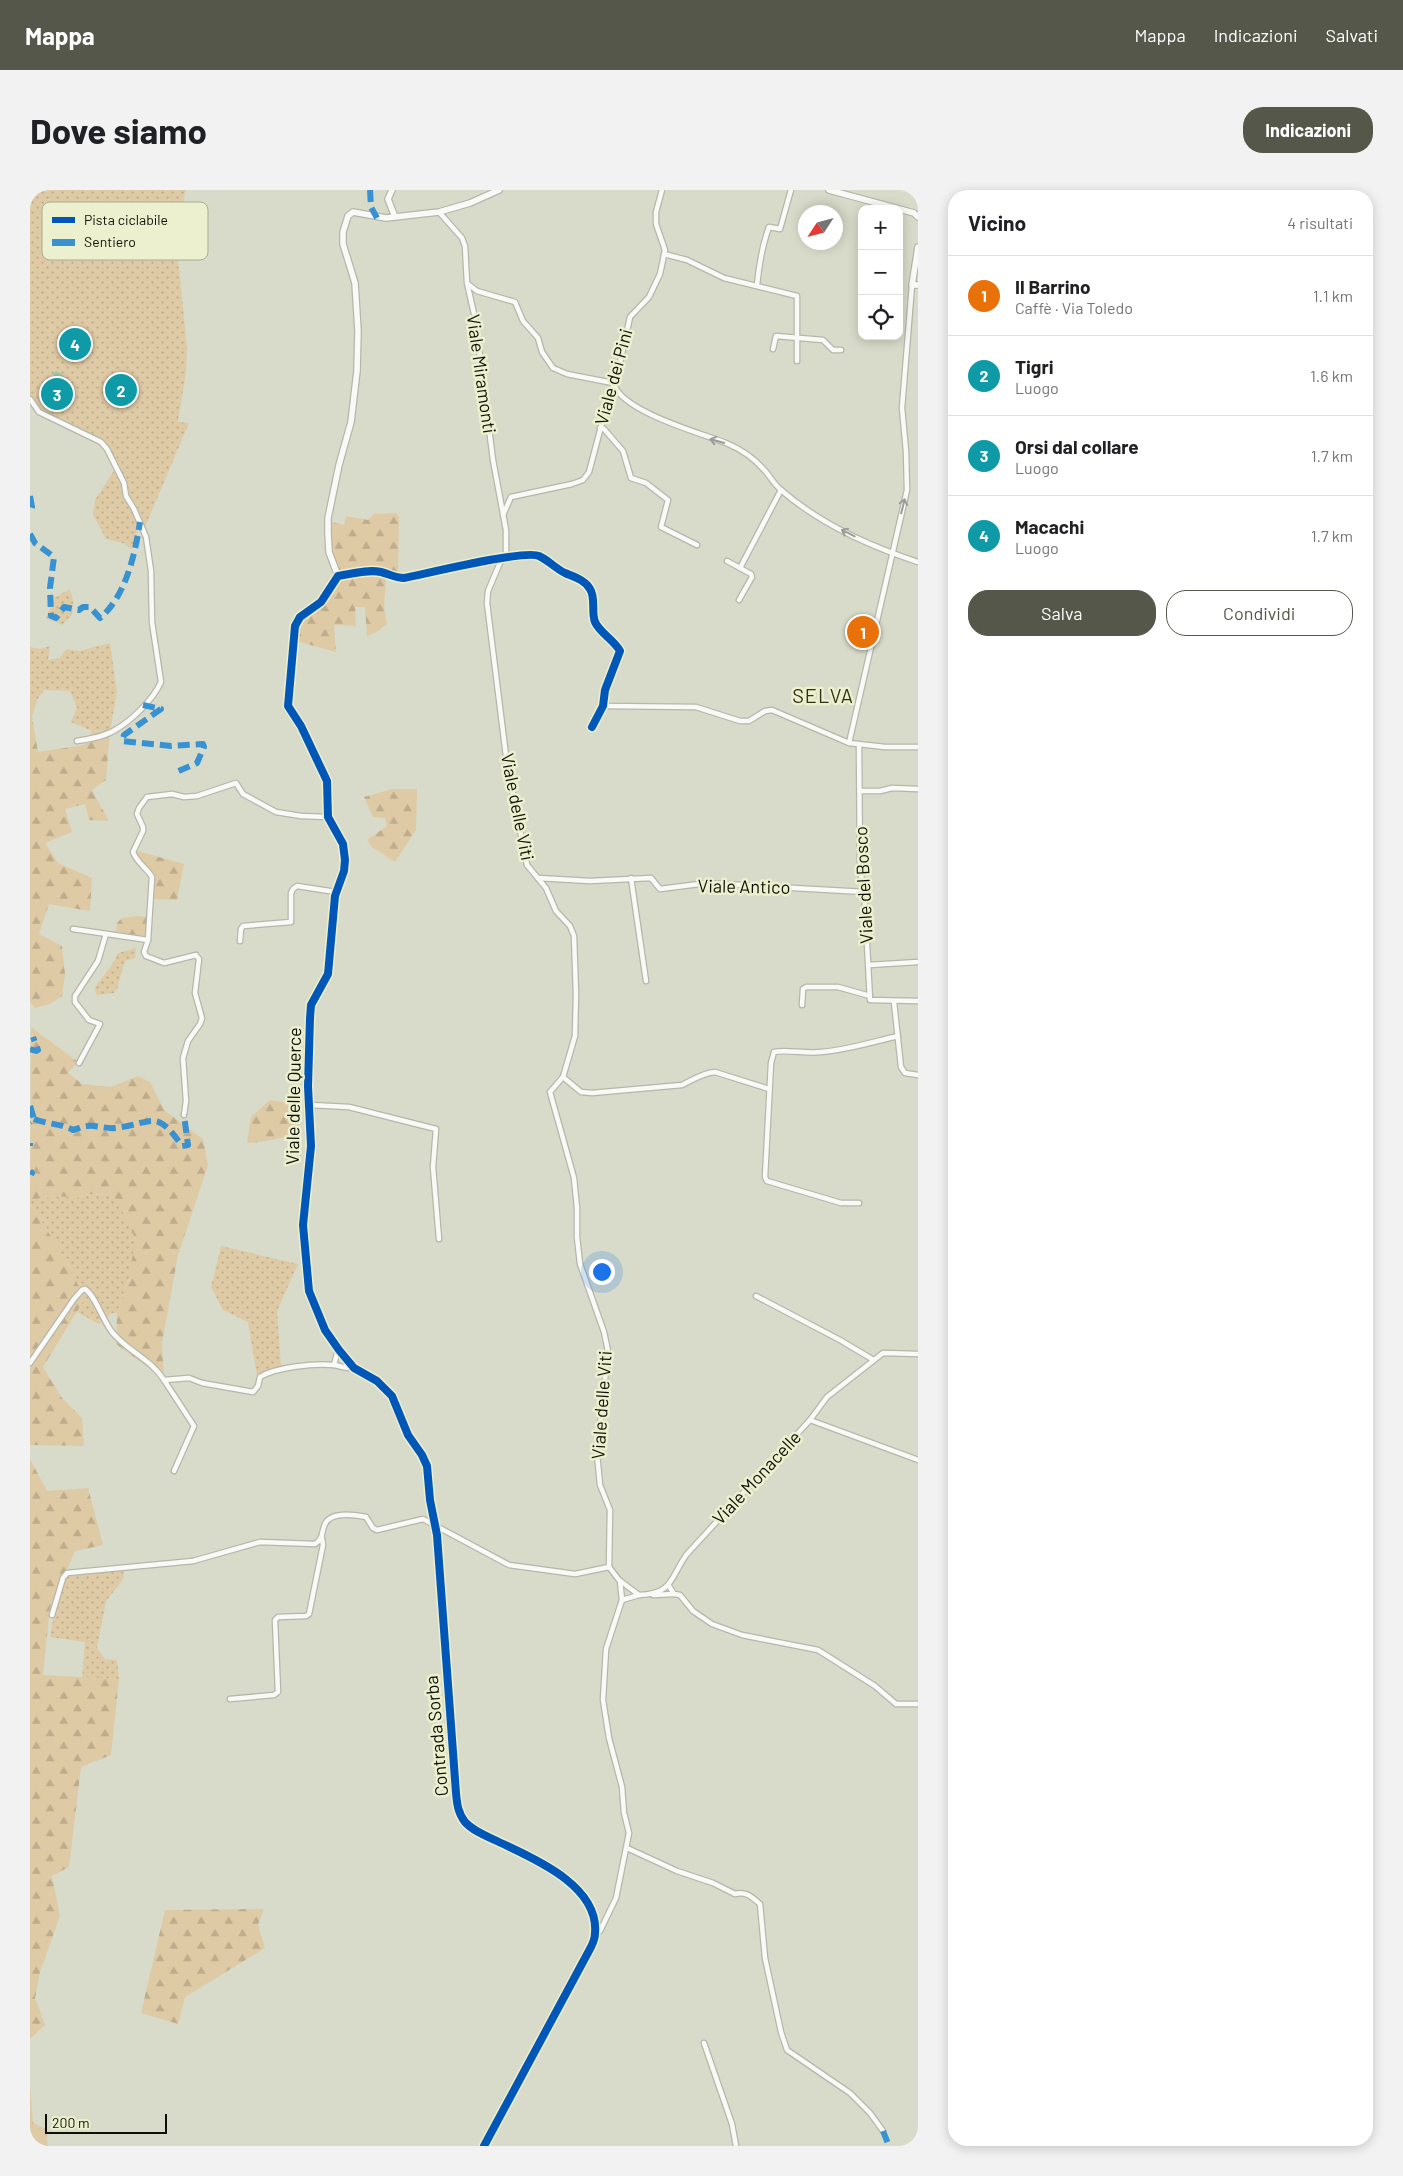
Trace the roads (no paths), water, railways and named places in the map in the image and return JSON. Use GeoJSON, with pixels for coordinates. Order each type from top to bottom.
{"type":"FeatureCollection","features":[{"type":"Feature","properties":{"kind":"street"},"geometry":{"type":"LineString","coordinates":[[392,190],[388,199],[395,217]]}},
{"type":"Feature","properties":{"kind":"street"},"geometry":{"type":"LineString","coordinates":[[499,190],[470,203],[440,212],[378,218],[353,212],[348,216],[343,232],[343,244],[355,283],[358,319],[358,357],[351,422],[339,465],[328,518],[329,552],[338,576],[381,572],[397,578],[404,578],[490,560],[538,555],[561,571],[583,581],[590,587],[593,594],[595,621],[599,628],[615,642],[620,651],[605,690],[603,706],[592,728]]}},
{"type":"Feature","properties":{"kind":"street","name":"Viale dei Pini"},"geometry":{"type":"LineString","coordinates":[[503,515],[511,497],[572,484],[583,480],[590,472],[630,317],[649,298],[660,274],[665,250],[656,224],[656,212],[662,190]]}},
{"type":"Feature","properties":{"kind":"street"},"geometry":{"type":"LineString","coordinates":[[757,285],[760,256],[765,237],[769,227],[780,229],[791,190]]}},
{"type":"Feature","properties":{"kind":"street"},"geometry":{"type":"LineString","coordinates":[[829,190],[914,212],[918,218]]}},
{"type":"Feature","properties":{"kind":"street","name":"Viale Miramonti"},"geometry":{"type":"LineString","coordinates":[[440,212],[462,238],[465,246],[467,284],[475,318],[493,460],[503,515],[506,545],[504,558]]}},
{"type":"Feature","properties":{"kind":"street"},"geometry":{"type":"LineString","coordinates":[[849,742],[907,490],[902,408],[918,247]]}},
{"type":"Feature","properties":{"kind":"street"},"geometry":{"type":"LineString","coordinates":[[664,254],[687,260],[724,278],[797,296],[797,361]]}},
{"type":"Feature","properties":{"kind":"street"},"geometry":{"type":"LineString","coordinates":[[467,284],[477,291],[515,302],[523,321],[538,338],[542,352],[553,368],[567,374],[613,383],[616,392],[660,418],[738,449],[754,460],[781,490],[821,520],[892,554],[918,562]]}},
{"type":"Feature","properties":{"kind":"street"},"geometry":{"type":"LineString","coordinates":[[773,349],[776,336],[823,340],[833,350],[841,350]]}},
{"type":"Feature","properties":{"kind":"street"},"geometry":{"type":"LineString","coordinates":[[30,400],[39,412],[97,439],[107,450],[124,483],[126,496],[143,529],[152,571],[152,622],[162,676],[158,689],[126,722],[113,732],[77,741]]}},
{"type":"Feature","properties":{"kind":"street"},"geometry":{"type":"LineString","coordinates":[[600,428],[604,428],[623,451],[631,478],[646,484],[668,500],[661,527],[697,545]]}},
{"type":"Feature","properties":{"kind":"street"},"geometry":{"type":"LineString","coordinates":[[740,568],[781,490]]}},
{"type":"Feature","properties":{"kind":"street","name":"Viale delle Viti"},"geometry":{"type":"LineString","coordinates":[[504,558],[488,591],[487,602],[508,764],[519,831],[527,865],[546,888],[556,910],[570,926],[574,936],[576,994],[574,1036],[564,1077],[551,1089],[550,1097],[574,1178],[580,1264],[604,1332],[608,1351],[597,1454],[600,1485],[610,1510],[609,1567]]}},
{"type":"Feature","properties":{"kind":"street"},"geometry":{"type":"LineString","coordinates":[[727,561],[752,577],[739,600]]}},
{"type":"Feature","properties":{"kind":"street","name":"Viale delle Querce"},"geometry":{"type":"LineString","coordinates":[[338,576],[321,602],[300,617],[295,626],[288,706],[301,726],[327,781],[328,817],[343,844],[344,871],[336,892],[328,974],[312,1005],[310,1018],[308,1086],[311,1146],[302,1225],[309,1291],[325,1330],[354,1368],[376,1381],[392,1396],[408,1435],[427,1466],[430,1500],[436,1526]]}},
{"type":"Feature","properties":{"kind":"street"},"geometry":{"type":"LineString","coordinates":[[603,706],[696,707],[749,722],[765,711],[772,710],[859,745],[918,747]]}},
{"type":"Feature","properties":{"kind":"street","name":"Viale del Bosco"},"geometry":{"type":"LineString","coordinates":[[859,745],[860,871],[865,892],[870,996]]}},
{"type":"Feature","properties":{"kind":"street"},"geometry":{"type":"LineString","coordinates":[[184,1116],[186,1102],[183,1058],[188,1041],[202,1018],[195,993],[199,959],[196,954],[164,963],[146,956],[144,952],[148,940],[152,877],[140,864],[133,852],[143,827],[137,814],[139,808],[147,797],[165,795],[197,796],[236,784],[239,785],[243,794],[276,812],[301,816],[328,817]]}},
{"type":"Feature","properties":{"kind":"street"},"geometry":{"type":"LineString","coordinates":[[860,791],[880,791],[892,788],[918,789]]}},
{"type":"Feature","properties":{"kind":"street","name":"Viale Antico"},"geometry":{"type":"LineString","coordinates":[[538,878],[590,881],[651,878],[660,889],[707,883],[865,892]]}},
{"type":"Feature","properties":{"kind":"street"},"geometry":{"type":"LineString","coordinates":[[631,878],[646,981]]}},
{"type":"Feature","properties":{"kind":"street"},"geometry":{"type":"LineString","coordinates":[[240,941],[243,926],[292,922],[291,893],[297,886],[336,892]]}},
{"type":"Feature","properties":{"kind":"street"},"geometry":{"type":"LineString","coordinates":[[73,929],[148,940]]}},
{"type":"Feature","properties":{"kind":"street"},"geometry":{"type":"LineString","coordinates":[[79,1063],[100,1024],[89,1020],[75,1002],[75,996],[98,961],[106,934]]}},
{"type":"Feature","properties":{"kind":"street"},"geometry":{"type":"LineString","coordinates":[[868,965],[918,962]]}},
{"type":"Feature","properties":{"kind":"street"},"geometry":{"type":"LineString","coordinates":[[802,1005],[803,989],[806,987],[838,987],[870,996],[870,1000],[873,1002],[918,1001]]}},
{"type":"Feature","properties":{"kind":"street"},"geometry":{"type":"LineString","coordinates":[[894,1002],[901,1067],[905,1073],[918,1076]]}},
{"type":"Feature","properties":{"kind":"street"},"geometry":{"type":"LineString","coordinates":[[859,1203],[841,1203],[767,1181],[765,1177],[769,1089],[774,1052],[829,1051],[898,1036]]}},
{"type":"Feature","properties":{"kind":"street"},"geometry":{"type":"LineString","coordinates":[[564,1077],[580,1092],[592,1093],[682,1085],[708,1072],[715,1072],[769,1089]]}},
{"type":"Feature","properties":{"kind":"street","name":"Viale delle Querce"},"geometry":{"type":"LineString","coordinates":[[310,1105],[349,1107],[436,1129],[433,1167],[439,1239]]}},
{"type":"Feature","properties":{"kind":"street"},"geometry":{"type":"LineString","coordinates":[[30,1364],[74,1300],[85,1289],[91,1295],[112,1332],[131,1351],[154,1367],[194,1426],[174,1470]]}},
{"type":"Feature","properties":{"kind":"street"},"geometry":{"type":"LineString","coordinates":[[756,1296],[872,1359]]}},
{"type":"Feature","properties":{"kind":"street"},"geometry":{"type":"LineString","coordinates":[[334,1365],[338,1349]]}},
{"type":"Feature","properties":{"kind":"street","name":"Viale Monacelle"},"geometry":{"type":"LineString","coordinates":[[669,1586],[687,1554],[810,1420],[827,1397],[872,1359],[886,1352],[918,1354]]}},
{"type":"Feature","properties":{"kind":"street"},"geometry":{"type":"LineString","coordinates":[[164,1380],[190,1378],[202,1383],[253,1392],[258,1386],[260,1377],[267,1373],[309,1366],[334,1365],[354,1368]]}},
{"type":"Feature","properties":{"kind":"street"},"geometry":{"type":"LineString","coordinates":[[810,1420],[918,1460]]}},
{"type":"Feature","properties":{"kind":"street"},"geometry":{"type":"LineString","coordinates":[[230,1699],[274,1695],[278,1692],[275,1620],[309,1614],[323,1545],[322,1538],[325,1523],[336,1516],[352,1515],[366,1517],[373,1528],[377,1530],[423,1520],[509,1565],[575,1574],[609,1567],[620,1580],[639,1596]]}},
{"type":"Feature","properties":{"kind":"street","name":"Contrada Sorba"},"geometry":{"type":"LineString","coordinates":[[436,1526],[456,1793],[460,1813],[473,1829],[543,1863],[568,1880],[586,1900],[594,1918],[596,1932]]}},
{"type":"Feature","properties":{"kind":"street"},"geometry":{"type":"LineString","coordinates":[[52,1615],[62,1578],[67,1573],[193,1562],[260,1542],[315,1544],[322,1538]]}},
{"type":"Feature","properties":{"kind":"street"},"geometry":{"type":"LineString","coordinates":[[484,2146],[578,1976],[592,1947],[596,1932],[600,1931],[616,1898],[629,1833],[624,1813],[622,1786],[609,1738],[602,1700],[606,1649],[622,1600],[620,1580]]}},
{"type":"Feature","properties":{"kind":"street"},"geometry":{"type":"LineString","coordinates":[[651,1595],[669,1586],[674,1594]]}},
{"type":"Feature","properties":{"kind":"street"},"geometry":{"type":"LineString","coordinates":[[622,1600],[639,1596],[680,1595],[693,1611],[712,1624],[742,1635],[818,1650],[875,1686],[896,1704],[918,1704]]}},
{"type":"Feature","properties":{"kind":"street"},"geometry":{"type":"LineString","coordinates":[[627,1848],[677,1871],[735,1894],[741,1892],[747,1894],[760,1904],[765,1958],[781,2032],[787,2050],[850,2093],[870,2113],[883,2131]]}},
{"type":"Feature","properties":{"kind":"street"},"geometry":{"type":"LineString","coordinates":[[704,2043],[732,2124],[736,2146]]}},
{"type":"Feature","properties":{"kind":"water"},"geometry":{"type":"Polygon","coordinates":[[[56,371],[63,375],[71,384],[73,395],[70,397],[52,388],[52,384],[56,379],[53,374],[56,371]]]}},
{"type":"Feature","properties":{"kind":"place","name":"Macachi"},"geometry":{"type":"Point","coordinates":[75,344]}},
{"type":"Feature","properties":{"kind":"place","name":"Tigri"},"geometry":{"type":"Point","coordinates":[121,390]}},
{"type":"Feature","properties":{"kind":"place","name":"Orsi dal collare"},"geometry":{"type":"Point","coordinates":[57,394]}},
{"type":"Feature","properties":{"kind":"place","name":"Il Barrino"},"geometry":{"type":"Point","coordinates":[863,632]}},
{"type":"Feature","properties":{"kind":"district","name":"SELVA"},"geometry":{"type":"Point","coordinates":[823,696]}}]}
